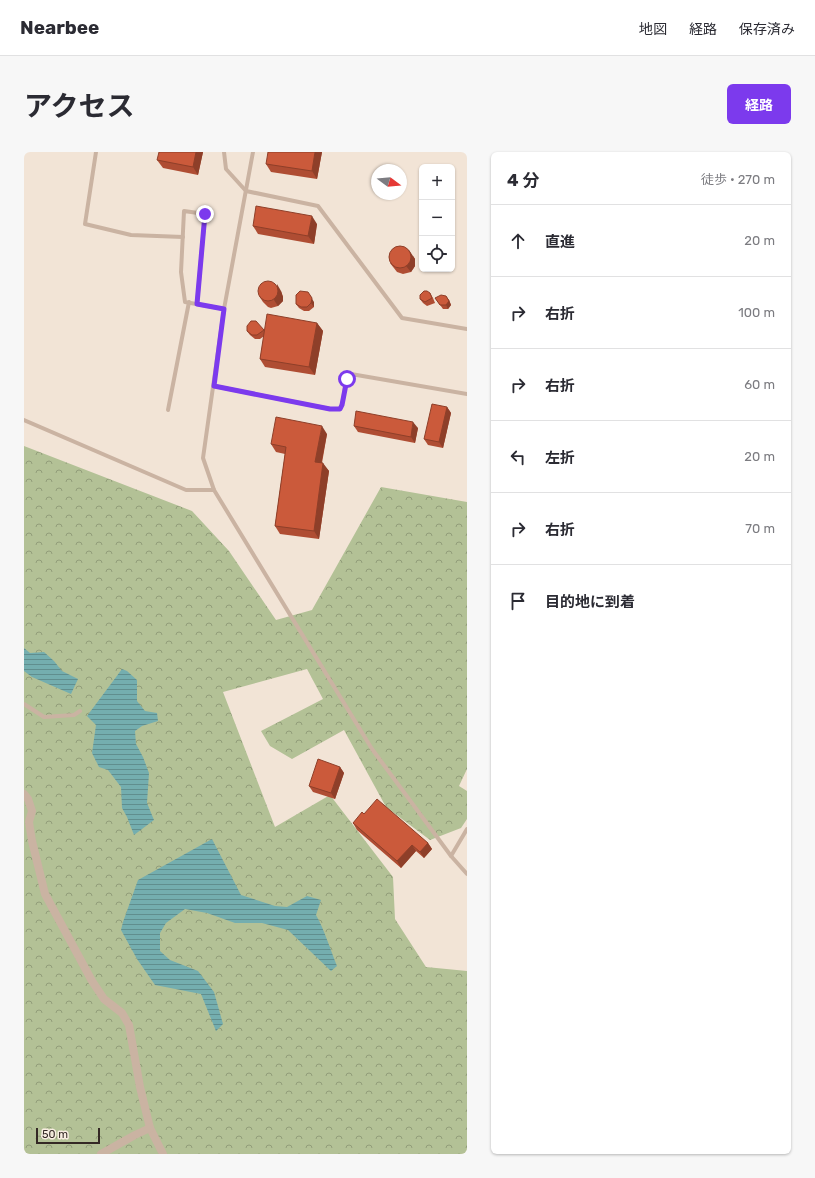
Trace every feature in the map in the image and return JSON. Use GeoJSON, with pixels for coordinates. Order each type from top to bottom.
{"type":"FeatureCollection","features":[{"type":"Feature","properties":{"kind":"street"},"geometry":{"type":"LineString","coordinates":[[24,794],[28,799],[32,811],[29,822],[45,894],[92,981],[104,999],[122,1013],[129,1025],[140,1087],[150,1128],[163,1154]]}},
{"type":"Feature","properties":{"kind":"street"},"geometry":{"type":"LineString","coordinates":[[101,1154],[150,1128]]}},
{"type":"Feature","properties":{"kind":"lane"},"geometry":{"type":"LineString","coordinates":[[96,152],[86,224],[131,235],[183,237]]}},
{"type":"Feature","properties":{"kind":"lane"},"geometry":{"type":"LineString","coordinates":[[224,152],[226,169],[246,191],[318,206],[402,318],[467,329]]}},
{"type":"Feature","properties":{"kind":"lane"},"geometry":{"type":"LineString","coordinates":[[253,152],[224,309],[203,458],[214,490],[372,749],[467,874]]}},
{"type":"Feature","properties":{"kind":"lane"},"geometry":{"type":"LineString","coordinates":[[197,304],[205,214],[184,211],[181,272],[185,302],[224,309]]}},
{"type":"Feature","properties":{"kind":"lane"},"geometry":{"type":"LineString","coordinates":[[168,410],[189,302]]}},
{"type":"Feature","properties":{"kind":"lane"},"geometry":{"type":"LineString","coordinates":[[214,386],[330,409],[340,409],[347,379],[351,374],[467,394]]}},
{"type":"Feature","properties":{"kind":"lane"},"geometry":{"type":"LineString","coordinates":[[24,420],[186,490],[214,490]]}},
{"type":"Feature","properties":{"kind":"lane"},"geometry":{"type":"LineString","coordinates":[[24,704],[44,717],[74,715],[80,711]]}},
{"type":"Feature","properties":{"kind":"lane"},"geometry":{"type":"LineString","coordinates":[[452,856],[465,838],[467,829]]}},
{"type":"Feature","properties":{"kind":"green space"},"geometry":{"type":"Polygon","coordinates":[[[24,446],[192,511],[229,551],[276,620],[312,610],[381,487],[467,502],[467,769],[459,786],[467,791],[467,819],[461,828],[430,840],[386,807],[344,730],[292,759],[270,746],[261,731],[323,699],[307,669],[223,692],[275,827],[330,795],[393,877],[395,919],[426,967],[467,971],[467,1154],[24,1154],[24,446]]]}},
{"type":"Feature","properties":{"kind":"water"},"geometry":{"type":"Polygon","coordinates":[[[24,648],[30,653],[44,652],[62,671],[78,679],[71,694],[32,677],[24,671],[24,648]]]}},
{"type":"Feature","properties":{"kind":"water"},"geometry":{"type":"Polygon","coordinates":[[[122,669],[127,671],[137,680],[137,701],[145,711],[157,713],[158,721],[142,726],[135,731],[136,744],[149,773],[147,803],[154,820],[134,835],[122,808],[121,787],[108,770],[99,767],[92,753],[96,725],[87,716],[122,669]]]}},
{"type":"Feature","properties":{"kind":"water"},"geometry":{"type":"Polygon","coordinates":[[[212,839],[241,895],[275,906],[287,907],[307,896],[321,900],[316,915],[337,966],[331,971],[288,930],[262,923],[235,923],[207,913],[185,909],[166,923],[160,933],[160,951],[170,960],[198,971],[214,992],[223,1024],[216,1031],[201,994],[155,985],[137,959],[121,930],[138,880],[212,839]]]}},
{"type":"Feature","properties":{"kind":"building"},"geometry":{"type":"Polygon","coordinates":[[[159,152],[196,152],[193,167],[157,160],[159,152]]]}},
{"type":"Feature","properties":{"kind":"building"},"geometry":{"type":"Polygon","coordinates":[[[268,152],[315,152],[312,171],[266,164],[268,152]]]}},
{"type":"Feature","properties":{"kind":"building"},"geometry":{"type":"Polygon","coordinates":[[[256,206],[312,216],[308,236],[253,226],[256,206]]]}},
{"type":"Feature","properties":{"kind":"building"},"geometry":{"type":"Polygon","coordinates":[[[400,246],[408,249],[411,257],[408,265],[400,268],[392,265],[389,257],[392,249],[400,246]]]}},
{"type":"Feature","properties":{"kind":"building"},"geometry":{"type":"Polygon","coordinates":[[[264,281],[272,281],[278,287],[278,295],[272,301],[264,301],[258,295],[258,287],[264,281]]]}},
{"type":"Feature","properties":{"kind":"building"},"geometry":{"type":"Polygon","coordinates":[[[300,291],[308,292],[312,298],[311,303],[307,307],[301,307],[296,304],[296,295],[300,291]]]}},
{"type":"Feature","properties":{"kind":"building"},"geometry":{"type":"Polygon","coordinates":[[[424,291],[430,293],[432,298],[425,302],[420,299],[420,295],[424,291]]]}},
{"type":"Feature","properties":{"kind":"building"},"geometry":{"type":"Polygon","coordinates":[[[441,295],[446,296],[449,301],[446,305],[440,305],[435,298],[441,295]]]}},
{"type":"Feature","properties":{"kind":"building"},"geometry":{"type":"Polygon","coordinates":[[[267,314],[317,323],[309,367],[260,359],[267,314]]]}},
{"type":"Feature","properties":{"kind":"building"},"geometry":{"type":"Polygon","coordinates":[[[251,321],[256,321],[264,330],[257,335],[252,335],[247,331],[247,326],[251,321]]]}},
{"type":"Feature","properties":{"kind":"building"},"geometry":{"type":"Polygon","coordinates":[[[432,404],[447,407],[439,442],[424,439],[432,404]]]}},
{"type":"Feature","properties":{"kind":"building"},"geometry":{"type":"Polygon","coordinates":[[[356,411],[413,422],[411,437],[354,426],[356,411]]]}},
{"type":"Feature","properties":{"kind":"building"},"geometry":{"type":"Polygon","coordinates":[[[276,417],[322,426],[315,462],[323,463],[314,531],[275,526],[286,447],[271,444],[276,417]]]}},
{"type":"Feature","properties":{"kind":"building"},"geometry":{"type":"Polygon","coordinates":[[[318,759],[340,767],[331,793],[309,786],[318,759]]]}},
{"type":"Feature","properties":{"kind":"building"},"geometry":{"type":"Polygon","coordinates":[[[377,799],[428,843],[420,852],[412,845],[397,861],[353,823],[362,812],[364,814],[377,799]]]}},
{"type":"Feature","properties":{"kind":"route"},"geometry":{"type":"LineString","coordinates":[[205,214],[197,304],[224,309],[214,386],[330,409],[340,409],[347,379]]}}]}
